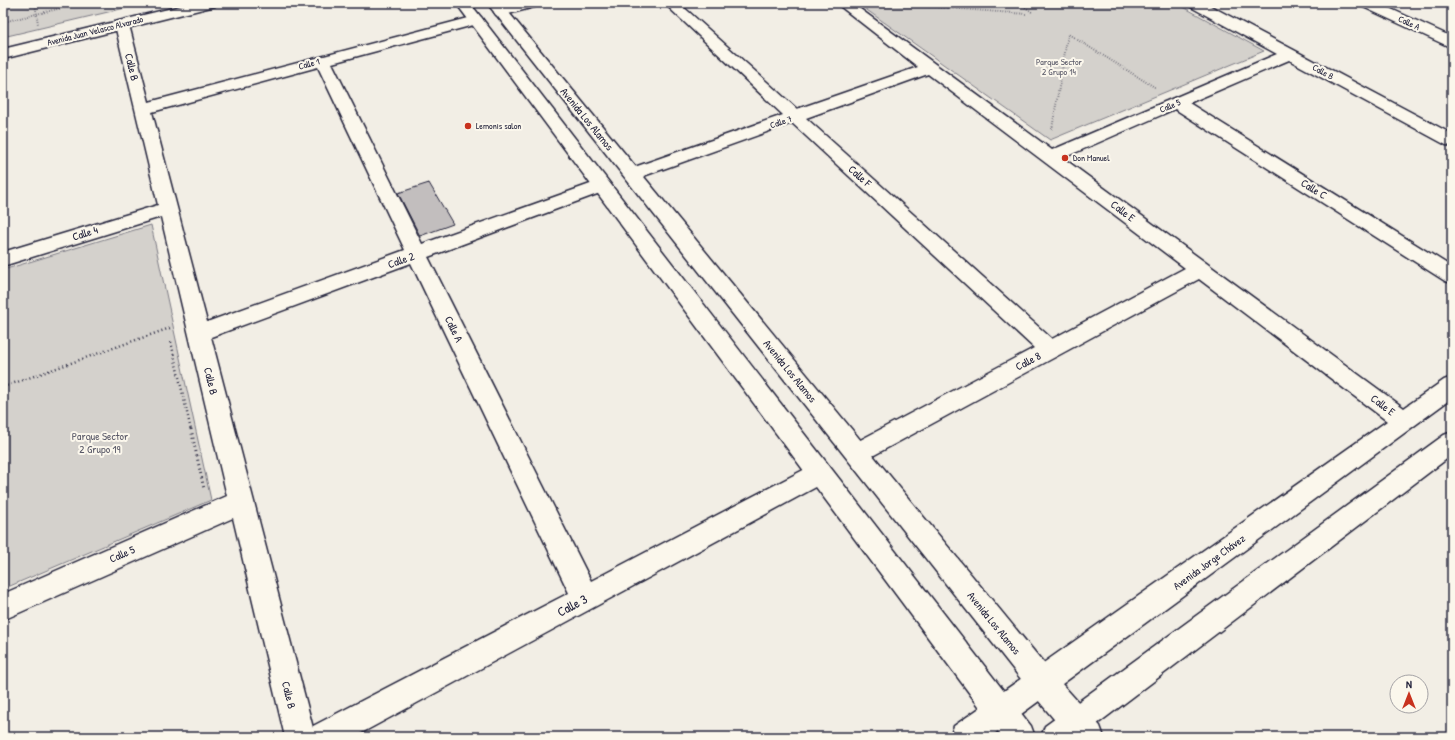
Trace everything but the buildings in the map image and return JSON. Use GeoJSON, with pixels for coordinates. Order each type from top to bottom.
{"type":"FeatureCollection","features":[{"type":"Feature","properties":{"kind":"street","name":"Avenida Juan Velasco Alvarado"},"geometry":{"type":"LineString","coordinates":[[3,54],[210,3]]}},
{"type":"Feature","properties":{"kind":"street"},"geometry":{"type":"LineString","coordinates":[[498,8],[533,3]]}},
{"type":"Feature","properties":{"kind":"street","name":"Calle F"},"geometry":{"type":"LineString","coordinates":[[671,3],[1050,350]]}},
{"type":"Feature","properties":{"kind":"street","name":"Calle E"},"geometry":{"type":"LineString","coordinates":[[842,3],[1404,420]]}},
{"type":"Feature","properties":{"kind":"street","name":"Calle B"},"geometry":{"type":"LineString","coordinates":[[1194,3],[1449,136]]}},
{"type":"Feature","properties":{"kind":"street","name":"Calle A"},"geometry":{"type":"LineString","coordinates":[[1366,3],[1452,43]]}},
{"type":"Feature","properties":{"kind":"street","name":"Avenida Los Alamos"},"geometry":{"type":"LineString","coordinates":[[498,8],[1042,683],[1074,732]]}},
{"type":"Feature","properties":{"kind":"street"},"geometry":{"type":"LineString","coordinates":[[469,11],[820,473],[1000,713],[1020,737]]}},
{"type":"Feature","properties":{"kind":"street","name":"Calle 1"},"geometry":{"type":"LineString","coordinates":[[143,109],[324,61],[469,11]]}},
{"type":"Feature","properties":{"kind":"street","name":"Calle B"},"geometry":{"type":"LineString","coordinates":[[122,25],[300,737]]}},
{"type":"Feature","properties":{"kind":"street","name":"Calle 5"},"geometry":{"type":"LineString","coordinates":[[1050,157],[1290,54]]}},
{"type":"Feature","properties":{"kind":"street","name":"Calle A"},"geometry":{"type":"LineString","coordinates":[[324,61],[585,598]]}},
{"type":"Feature","properties":{"kind":"street","name":"Calle 7"},"geometry":{"type":"LineString","coordinates":[[632,174],[930,68]]}},
{"type":"Feature","properties":{"kind":"street","name":"Calle C"},"geometry":{"type":"LineString","coordinates":[[1178,102],[1452,276]]}},
{"type":"Feature","properties":{"kind":"street","name":"Calle 2"},"geometry":{"type":"LineString","coordinates":[[197,326],[418,254],[602,186]]}},
{"type":"Feature","properties":{"kind":"street","name":"Calle 4"},"geometry":{"type":"LineString","coordinates":[[3,259],[168,208]]}},
{"type":"Feature","properties":{"kind":"street","name":"Calle 8"},"geometry":{"type":"LineString","coordinates":[[856,453],[1200,269]]}},
{"type":"Feature","properties":{"kind":"street","name":"Avenida Jorge Chávez"},"geometry":{"type":"LineString","coordinates":[[965,737],[1042,683],[1452,386]]}},
{"type":"Feature","properties":{"kind":"street"},"geometry":{"type":"LineString","coordinates":[[1074,732],[1452,442]]}},
{"type":"Feature","properties":{"kind":"street","name":"Calle 3"},"geometry":{"type":"LineString","coordinates":[[324,737],[820,473]]}},
{"type":"Feature","properties":{"kind":"street","name":"Calle 5"},"geometry":{"type":"LineString","coordinates":[[3,607],[241,502]]}},
{"type":"Feature","properties":{"kind":"path"},"geometry":{"type":"LineString","coordinates":[[3,6],[16,3]]}},
{"type":"Feature","properties":{"kind":"path"},"geometry":{"type":"LineString","coordinates":[[35,3],[38,27]]}},
{"type":"Feature","properties":{"kind":"path"},"geometry":{"type":"LineString","coordinates":[[3,22],[83,3]]}},
{"type":"Feature","properties":{"kind":"path"},"geometry":{"type":"LineString","coordinates":[[883,3],[1026,14]]}},
{"type":"Feature","properties":{"kind":"path"},"geometry":{"type":"LineString","coordinates":[[1019,3],[1032,12]]}},
{"type":"Feature","properties":{"kind":"path"},"geometry":{"type":"LineString","coordinates":[[1050,157],[1050,138],[1068,34],[1178,102]]}},
{"type":"Feature","properties":{"kind":"path"},"geometry":{"type":"LineString","coordinates":[[167,321],[204,491]]}},
{"type":"Feature","properties":{"kind":"path"},"geometry":{"type":"LineString","coordinates":[[3,387],[168,328],[197,326]]}},
{"type":"Feature","properties":{"kind":"green space"},"geometry":{"type":"Polygon","coordinates":[[[3,3],[146,3],[3,37],[3,3]]]}},
{"type":"Feature","properties":{"kind":"green space","name":"Parque Sector 2 Grupo 14"},"geometry":{"type":"Polygon","coordinates":[[[857,3],[1176,3],[1264,51],[1050,140],[857,3]]]}},
{"type":"Feature","properties":{"kind":"green space","name":"Parque Sector 2 Grupo 19"},"geometry":{"type":"Polygon","coordinates":[[[151,225],[211,500],[3,589],[3,270],[151,225]]]}},
{"type":"Feature","properties":{"kind":"place","name":"Lemonis salon"},"geometry":{"type":"Point","coordinates":[468,126]}},
{"type":"Feature","properties":{"kind":"place","name":"Don Manuel"},"geometry":{"type":"Point","coordinates":[1065,158]}}]}
